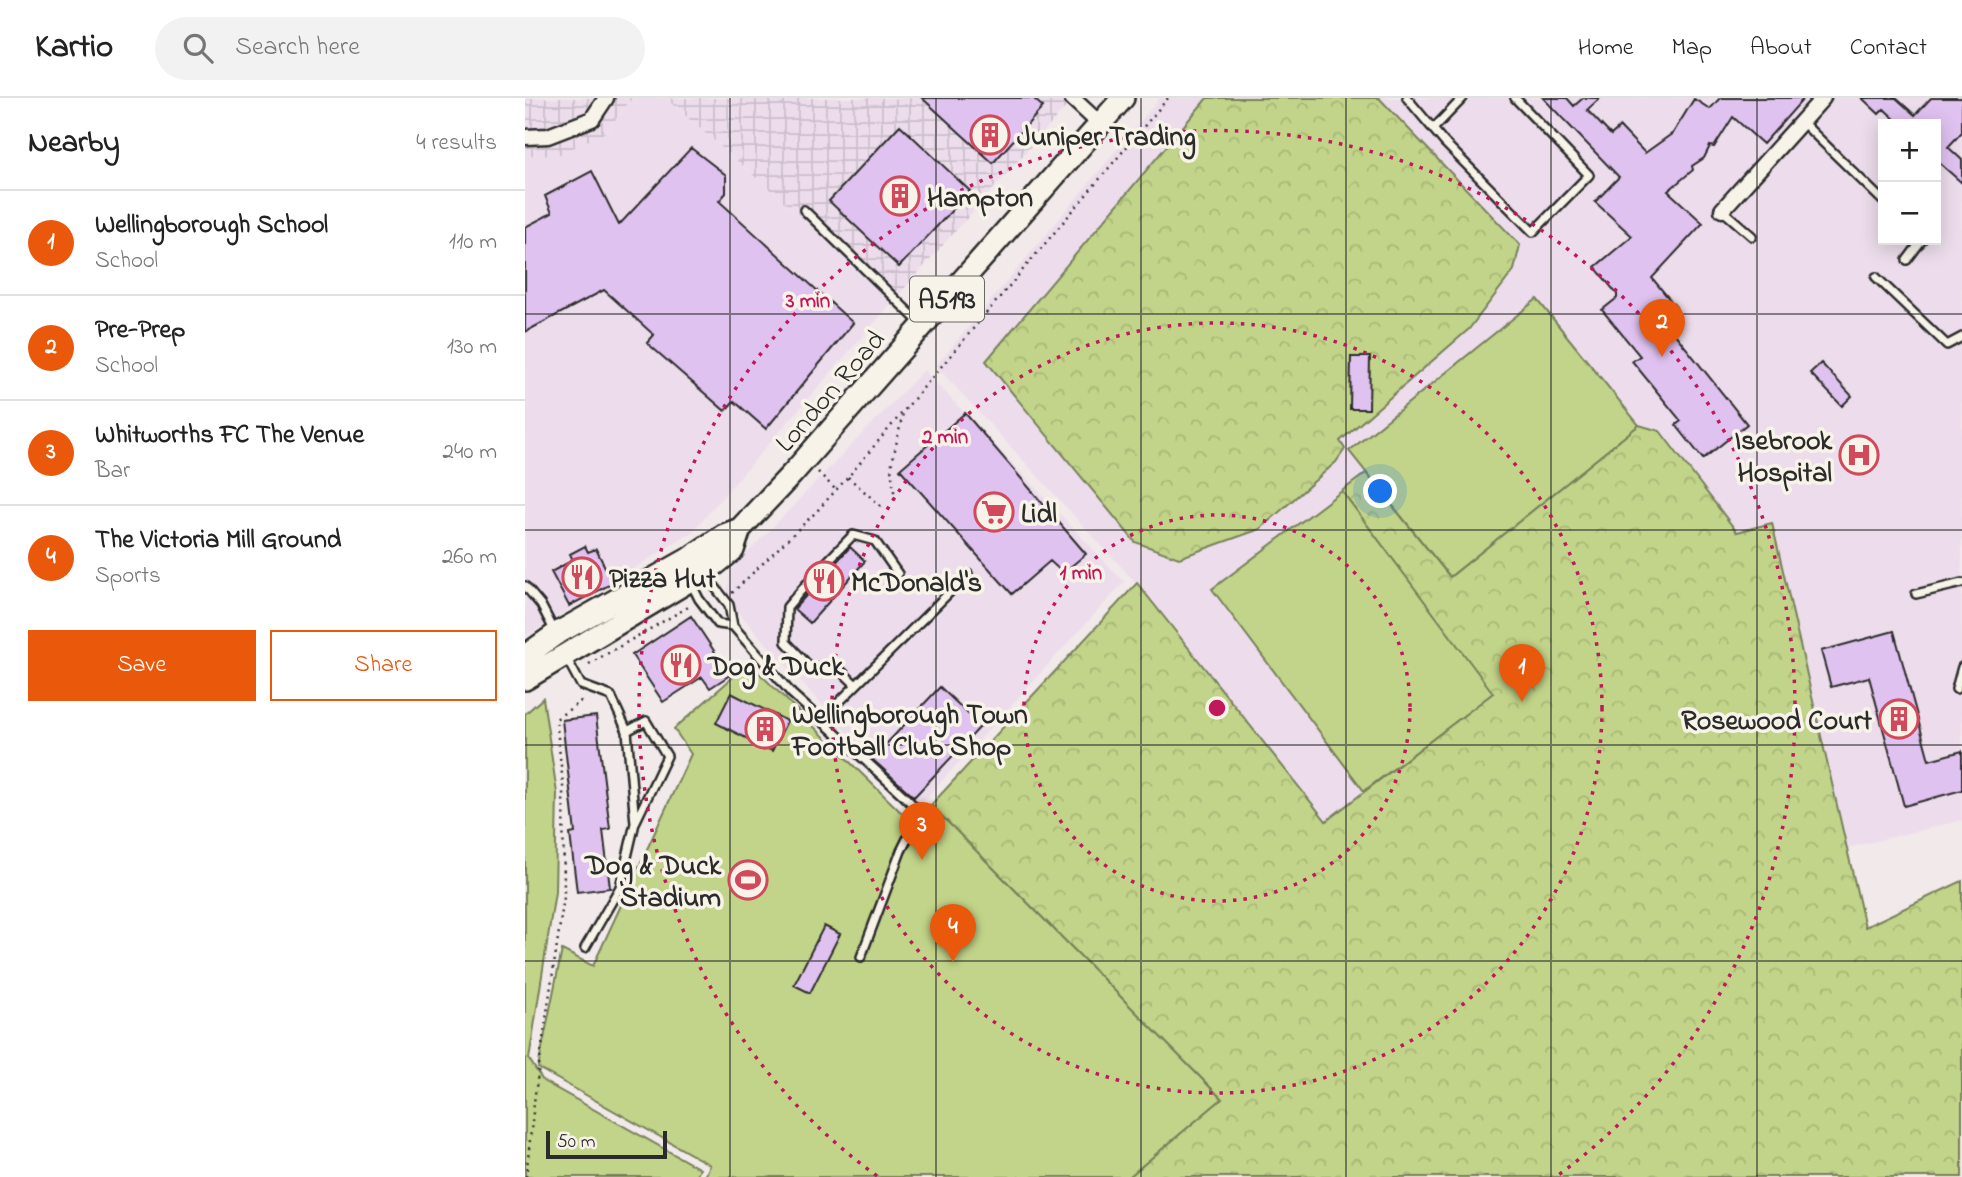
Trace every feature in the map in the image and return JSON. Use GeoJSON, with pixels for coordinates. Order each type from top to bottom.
{"type":"FeatureCollection","features":[{"type":"Feature","properties":{"kind":"main road","name":"London Road"},"geometry":{"type":"LineString","coordinates":[[525,656],[556,634],[693,571],[724,535],[740,529],[792,474],[1123,98]]}},
{"type":"Feature","properties":{"kind":"main road"},"geometry":{"type":"LineString","coordinates":[[525,679],[572,662],[693,571]]}},
{"type":"Feature","properties":{"kind":"street"},"geometry":{"type":"LineString","coordinates":[[525,137],[548,136],[592,119],[606,98]]}},
{"type":"Feature","properties":{"kind":"street"},"geometry":{"type":"LineString","coordinates":[[1072,98],[1100,124]]}},
{"type":"Feature","properties":{"kind":"street"},"geometry":{"type":"LineString","coordinates":[[1722,211],[1823,98]]}},
{"type":"Feature","properties":{"kind":"lane"},"geometry":{"type":"LineString","coordinates":[[1407,98],[1444,142],[1533,232],[1589,175],[1515,98]]}},
{"type":"Feature","properties":{"kind":"lane"},"geometry":{"type":"LineString","coordinates":[[1434,128],[1463,98]]}},
{"type":"Feature","properties":{"kind":"lane"},"geometry":{"type":"LineString","coordinates":[[1801,122],[1878,196]]}},
{"type":"Feature","properties":{"kind":"lane"},"geometry":{"type":"LineString","coordinates":[[804,210],[923,326]]}},
{"type":"Feature","properties":{"kind":"lane"},"geometry":{"type":"LineString","coordinates":[[1722,211],[1752,236]]}},
{"type":"Feature","properties":{"kind":"lane"},"geometry":{"type":"LineString","coordinates":[[1907,260],[1918,245]]}},
{"type":"Feature","properties":{"kind":"lane"},"geometry":{"type":"LineString","coordinates":[[1876,277],[1947,345],[1962,337]]}},
{"type":"Feature","properties":{"kind":"lane"},"geometry":{"type":"LineString","coordinates":[[856,685],[835,665],[811,668],[786,642],[787,607],[853,535],[875,541],[898,574]]}},
{"type":"Feature","properties":{"kind":"lane"},"geometry":{"type":"LineString","coordinates":[[693,571],[699,599],[718,624],[733,626]]}},
{"type":"Feature","properties":{"kind":"lane"},"geometry":{"type":"LineString","coordinates":[[693,571],[729,605],[733,626],[792,694],[915,807],[918,817],[901,851],[861,957]]}},
{"type":"Feature","properties":{"kind":"lane"},"geometry":{"type":"LineString","coordinates":[[821,720],[968,574]]}},
{"type":"Feature","properties":{"kind":"lane"},"geometry":{"type":"LineString","coordinates":[[1916,594],[1962,583]]}},
{"type":"Feature","properties":{"kind":"lane"},"geometry":{"type":"LineString","coordinates":[[525,586],[541,605],[572,662],[581,685],[611,696],[627,731],[635,823]]}},
{"type":"Feature","properties":{"kind":"lane"},"geometry":{"type":"LineString","coordinates":[[1956,689],[1962,667]]}},
{"type":"Feature","properties":{"kind":"lane"},"geometry":{"type":"LineString","coordinates":[[585,948],[620,887],[635,823],[667,756],[646,721],[627,731]]}},
{"type":"Feature","properties":{"kind":"path"},"geometry":{"type":"LineString","coordinates":[[731,594],[848,477],[1168,98]]}},
{"type":"Feature","properties":{"kind":"path"},"geometry":{"type":"LineString","coordinates":[[895,499],[891,468],[893,456],[903,411],[917,393]]}},
{"type":"Feature","properties":{"kind":"path"},"geometry":{"type":"LineString","coordinates":[[777,440],[795,453]]}},
{"type":"Feature","properties":{"kind":"path"},"geometry":{"type":"LineString","coordinates":[[812,468],[836,490]]}},
{"type":"Feature","properties":{"kind":"path"},"geometry":{"type":"LineString","coordinates":[[848,477],[883,509]]}},
{"type":"Feature","properties":{"kind":"path"},"geometry":{"type":"LineString","coordinates":[[572,662],[689,606]]}},
{"type":"Feature","properties":{"kind":"path"},"geometry":{"type":"LineString","coordinates":[[526,1177],[535,1094],[564,897],[563,784],[556,719],[595,690]]}},
{"type":"Feature","properties":{"kind":"shaded area"},"geometry":{"type":"Polygon","coordinates":[[[525,98],[632,98],[606,132],[558,155],[525,156],[525,98]]]}},
{"type":"Feature","properties":{"kind":"shaded area"},"geometry":{"type":"Polygon","coordinates":[[[632,98],[665,98],[895,299],[692,532],[525,637],[525,156],[558,154],[606,132],[632,98]]]}},
{"type":"Feature","properties":{"kind":"shaded area"},"geometry":{"type":"Polygon","coordinates":[[[665,98],[1074,98],[895,299],[665,98]]]}},
{"type":"Feature","properties":{"kind":"shaded area"},"geometry":{"type":"Polygon","coordinates":[[[1160,98],[1962,98],[1962,820],[1847,848],[1866,927],[1422,943],[1137,584],[936,366],[1160,98]]]}},
{"type":"Feature","properties":{"kind":"shaded area"},"geometry":{"type":"Polygon","coordinates":[[[924,370],[1124,582],[916,809],[726,599],[731,570],[924,370]]]}},
{"type":"Feature","properties":{"kind":"green space"},"geometry":{"type":"Polygon","coordinates":[[[1207,98],[1379,98],[1520,245],[1514,270],[1469,329],[1340,441],[1345,449],[1336,462],[1260,529],[1179,558],[1135,542],[986,361],[1207,98]]]}},
{"type":"Feature","properties":{"kind":"green space"},"geometry":{"type":"Polygon","coordinates":[[[1537,299],[1639,425],[1450,577],[1349,451],[1537,299]]]}},
{"type":"Feature","properties":{"kind":"green space"},"geometry":{"type":"Polygon","coordinates":[[[1639,425],[1660,431],[1737,532],[1772,523],[1865,927],[1962,881],[1962,1177],[1129,1177],[1222,1099],[931,805],[1137,583],[1326,821],[1493,693],[1342,491],[1366,473],[1450,577],[1639,425]]]}},
{"type":"Feature","properties":{"kind":"green space"},"geometry":{"type":"Polygon","coordinates":[[[1342,491],[1494,693],[1364,791],[1212,589],[1342,491]]]}},
{"type":"Feature","properties":{"kind":"green space"},"geometry":{"type":"Polygon","coordinates":[[[749,663],[914,825],[931,805],[1222,1099],[1129,1177],[705,1177],[710,1165],[538,1068],[562,950],[593,966],[691,754],[674,729],[749,663]]]}},
{"type":"Feature","properties":{"kind":"green space"},"geometry":{"type":"Polygon","coordinates":[[[543,698],[557,793],[555,892],[529,1059],[543,1081],[700,1169],[696,1177],[525,1177],[525,714],[543,698]]]}},
{"type":"Feature","properties":{"kind":"building","name":"Juniper Trading"},"geometry":{"type":"Polygon","coordinates":[[[922,98],[1033,98],[1043,107],[993,163],[922,98]]]}},
{"type":"Feature","properties":{"kind":"building"},"geometry":{"type":"Polygon","coordinates":[[[1543,98],[1567,98],[1574,106],[1583,98],[1600,98],[1587,110],[1611,135],[1620,127],[1645,153],[1673,133],[1694,99],[1710,109],[1720,98],[1804,98],[1763,144],[1733,117],[1714,147],[1710,146],[1704,158],[1692,166],[1693,170],[1668,191],[1703,223],[1652,278],[1676,307],[1662,318],[1747,424],[1703,459],[1676,425],[1681,421],[1632,361],[1640,356],[1602,310],[1617,298],[1617,294],[1595,267],[1632,236],[1595,202],[1619,177],[1543,98]]]}},
{"type":"Feature","properties":{"kind":"building"},"geometry":{"type":"Polygon","coordinates":[[[1862,98],[1896,98],[1915,115],[1931,98],[1962,98],[1962,132],[1948,147],[1962,160],[1962,183],[1941,164],[1941,119],[1895,119],[1884,109],[1879,114],[1862,98]]]}},
{"type":"Feature","properties":{"kind":"building","name":"Hampton"},"geometry":{"type":"Polygon","coordinates":[[[900,125],[970,191],[899,267],[829,201],[900,125]]]}},
{"type":"Feature","properties":{"kind":"building"},"geometry":{"type":"Polygon","coordinates":[[[691,148],[726,175],[726,193],[719,201],[853,323],[766,429],[734,401],[725,411],[647,343],[654,335],[604,290],[525,332],[525,227],[552,213],[545,196],[592,171],[619,225],[691,148]]]}},
{"type":"Feature","properties":{"kind":"building"},"geometry":{"type":"Polygon","coordinates":[[[1351,357],[1370,357],[1369,409],[1350,409],[1351,357]]]}},
{"type":"Feature","properties":{"kind":"building"},"geometry":{"type":"Polygon","coordinates":[[[1821,363],[1852,396],[1842,406],[1810,373],[1821,363]]]}},
{"type":"Feature","properties":{"kind":"building","name":"Lidl"},"geometry":{"type":"Polygon","coordinates":[[[965,413],[1086,554],[1063,573],[1050,561],[1012,594],[900,469],[965,413]]]}},
{"type":"Feature","properties":{"kind":"building","name":"Pizza Hut"},"geometry":{"type":"Polygon","coordinates":[[[585,546],[588,552],[596,549],[613,583],[569,606],[551,572],[573,560],[570,554],[585,546]]]}},
{"type":"Feature","properties":{"kind":"building","name":"McDonald's"},"geometry":{"type":"Polygon","coordinates":[[[850,547],[865,561],[810,623],[794,609],[850,547]]]}},
{"type":"Feature","properties":{"kind":"building","name":"Dog & Duck"},"geometry":{"type":"Polygon","coordinates":[[[691,616],[730,675],[710,688],[702,677],[663,702],[632,655],[691,616]]]}},
{"type":"Feature","properties":{"kind":"building","name":"Rosewood Court"},"geometry":{"type":"Polygon","coordinates":[[[1894,631],[1929,760],[1962,751],[1962,790],[1904,806],[1869,677],[1831,687],[1821,651],[1894,631]]]}},
{"type":"Feature","properties":{"kind":"building"},"geometry":{"type":"Polygon","coordinates":[[[940,687],[981,726],[914,797],[872,759],[940,687]]]}},
{"type":"Feature","properties":{"kind":"building"},"geometry":{"type":"Polygon","coordinates":[[[731,693],[787,721],[772,751],[716,723],[731,693]]]}},
{"type":"Feature","properties":{"kind":"building"},"geometry":{"type":"Polygon","coordinates":[[[596,716],[610,829],[603,830],[610,888],[577,892],[570,834],[575,833],[562,720],[596,716]]]}},
{"type":"Feature","properties":{"kind":"building"},"geometry":{"type":"Polygon","coordinates":[[[824,926],[840,934],[810,993],[794,985],[824,926]]]}},
{"type":"Feature","properties":{"kind":"place","name":"Juniper Trading"},"geometry":{"type":"Point","coordinates":[990,135]}},
{"type":"Feature","properties":{"kind":"place","name":"Hampton"},"geometry":{"type":"Point","coordinates":[900,196]}},
{"type":"Feature","properties":{"kind":"place","name":"Pre-Prep"},"geometry":{"type":"Point","coordinates":[1662,357]}},
{"type":"Feature","properties":{"kind":"place","name":"Isebrook Hospital"},"geometry":{"type":"Point","coordinates":[1859,455]}},
{"type":"Feature","properties":{"kind":"place","name":"Lidl"},"geometry":{"type":"Point","coordinates":[994,512]}},
{"type":"Feature","properties":{"kind":"place","name":"Pizza Hut"},"geometry":{"type":"Point","coordinates":[582,577]}},
{"type":"Feature","properties":{"kind":"place","name":"McDonald's"},"geometry":{"type":"Point","coordinates":[824,581]}},
{"type":"Feature","properties":{"kind":"place","name":"Dog & Duck"},"geometry":{"type":"Point","coordinates":[681,665]}},
{"type":"Feature","properties":{"kind":"place","name":"Wellingborough School"},"geometry":{"type":"Point","coordinates":[1522,702]}},
{"type":"Feature","properties":{"kind":"place","name":"Rosewood Court"},"geometry":{"type":"Point","coordinates":[1899,719]}},
{"type":"Feature","properties":{"kind":"place","name":"Wellingborough Town Football Club Shop"},"geometry":{"type":"Point","coordinates":[765,729]}},
{"type":"Feature","properties":{"kind":"place","name":"Whitworths FC The Venue"},"geometry":{"type":"Point","coordinates":[922,860]}},
{"type":"Feature","properties":{"kind":"place","name":"Dog & Duck Stadium"},"geometry":{"type":"Point","coordinates":[748,880]}},
{"type":"Feature","properties":{"kind":"place","name":"The Victoria Mill Ground"},"geometry":{"type":"Point","coordinates":[953,962]}}]}
